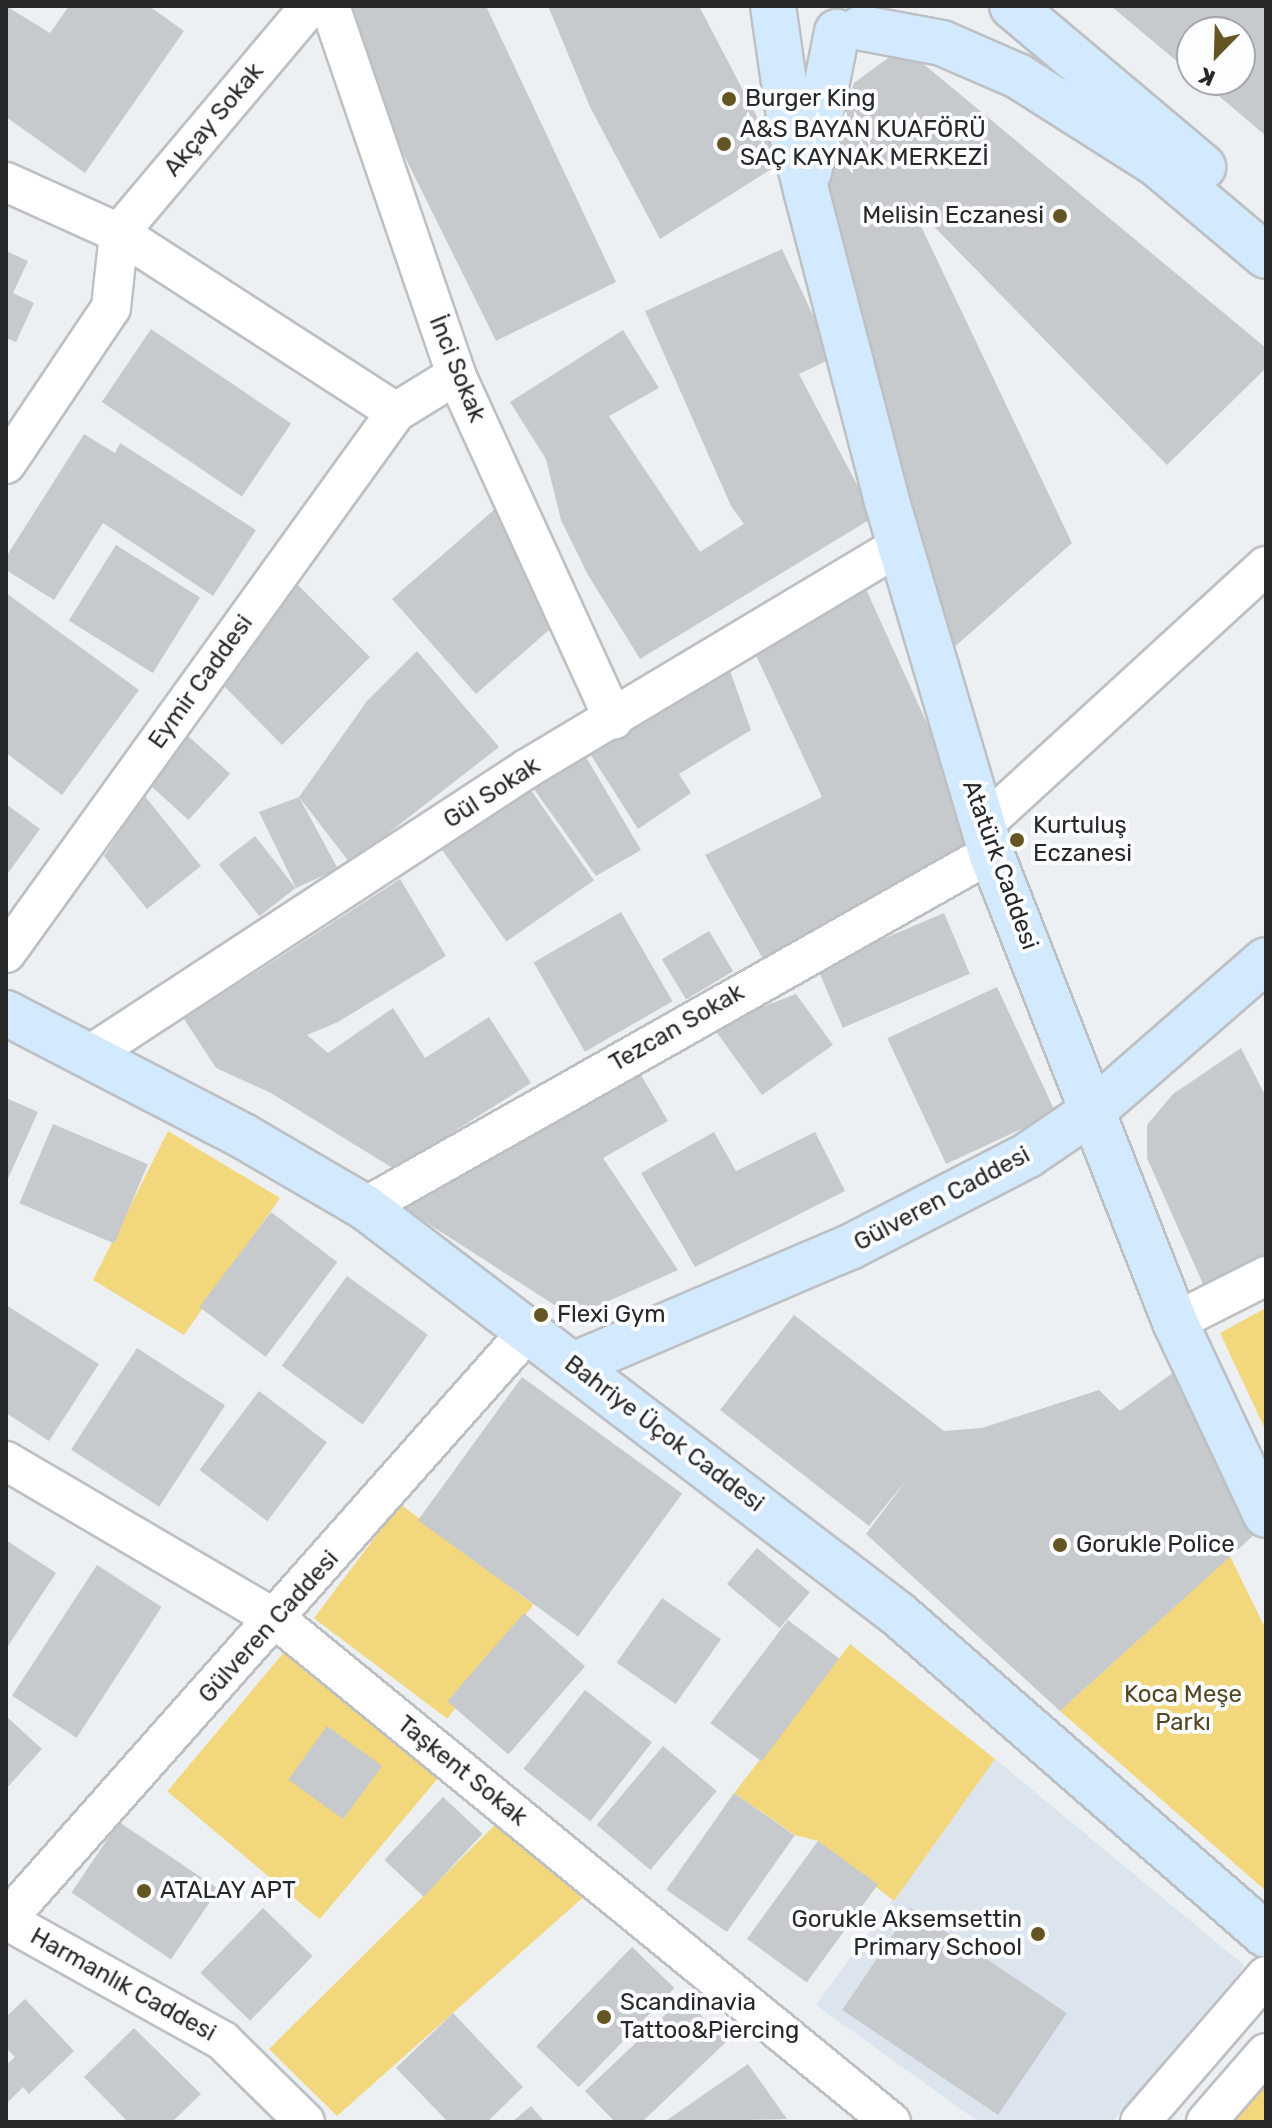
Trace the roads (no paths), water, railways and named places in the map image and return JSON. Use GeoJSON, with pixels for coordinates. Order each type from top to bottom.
{"type":"FeatureCollection","features":[{"type":"Feature","properties":{"kind":"street","name":"Akçay Sokak"},"geometry":{"type":"LineString","coordinates":[[119,233],[310,6]]}},
{"type":"Feature","properties":{"kind":"street","name":"İnci Sokak"},"geometry":{"type":"LineString","coordinates":[[330,6],[456,375],[614,720]]}},
{"type":"Feature","properties":{"kind":"street","name":"Atatürk Caddesi"},"geometry":{"type":"LineString","coordinates":[[773,6],[791,131],[806,190],[900,545],[986,839],[1175,1322],[1266,1515]]}},
{"type":"Feature","properties":{"kind":"street"},"geometry":{"type":"LineString","coordinates":[[780,6],[812,28],[864,22],[942,43],[1018,76],[1158,165],[1266,256]]}},
{"type":"Feature","properties":{"kind":"street"},"geometry":{"type":"LineString","coordinates":[[1012,6],[1266,220]]}},
{"type":"Feature","properties":{"kind":"street"},"geometry":{"type":"LineString","coordinates":[[806,190],[864,22]]}},
{"type":"Feature","properties":{"kind":"street"},"geometry":{"type":"LineString","coordinates":[[6,182],[119,233],[396,412]]}},
{"type":"Feature","properties":{"kind":"street"},"geometry":{"type":"LineString","coordinates":[[6,464],[111,308],[119,233]]}},
{"type":"Feature","properties":{"kind":"street","name":"Eymir Caddesi"},"geometry":{"type":"LineString","coordinates":[[6,953],[396,412],[456,375]]}},
{"type":"Feature","properties":{"kind":"street","name":"Gül Sokak"},"geometry":{"type":"LineString","coordinates":[[91,1054],[528,768],[614,720],[900,545]]}},
{"type":"Feature","properties":{"kind":"street","name":"Tezcan Sokak"},"geometry":{"type":"LineString","coordinates":[[365,1207],[986,839],[1266,566]]}},
{"type":"Feature","properties":{"kind":"street","name":"Gülveren Caddesi"},"geometry":{"type":"LineString","coordinates":[[573,1365],[850,1247],[1028,1155],[1094,1110],[1266,960]]}},
{"type":"Feature","properties":{"kind":"street","name":"Bahriye Üçok Caddesi"},"geometry":{"type":"LineString","coordinates":[[6,1013],[91,1054],[365,1207],[898,1614],[1266,1935]]}},
{"type":"Feature","properties":{"kind":"street"},"geometry":{"type":"LineString","coordinates":[[1175,1322],[1266,1276]]}},
{"type":"Feature","properties":{"kind":"street","name":"Gülveren Caddesi"},"geometry":{"type":"LineString","coordinates":[[6,1920],[277,1620],[529,1330]]}},
{"type":"Feature","properties":{"kind":"street","name":"Taşkent Sokak"},"geometry":{"type":"LineString","coordinates":[[6,1461],[277,1620],[891,2122]]}},
{"type":"Feature","properties":{"kind":"street","name":"Harmanlık Caddesi"},"geometry":{"type":"LineString","coordinates":[[6,1920],[223,2041],[305,2122]]}},
{"type":"Feature","properties":{"kind":"street"},"geometry":{"type":"LineString","coordinates":[[1140,2122],[1266,1976]]}},
{"type":"Feature","properties":{"kind":"street"},"geometry":{"type":"LineString","coordinates":[[1206,2122],[1266,2053]]}},
{"type":"Feature","properties":{"kind":"place","name":"Burger King"},"geometry":{"type":"Point","coordinates":[729,99]}},
{"type":"Feature","properties":{"kind":"place","name":"A&S BAYAN KUAFÖRÜ SAÇ KAYNAK MERKEZİ"},"geometry":{"type":"Point","coordinates":[724,144]}},
{"type":"Feature","properties":{"kind":"place","name":"Melisin Eczanesi"},"geometry":{"type":"Point","coordinates":[1060,216]}},
{"type":"Feature","properties":{"kind":"place","name":"Kurtuluş Eczanesi"},"geometry":{"type":"Point","coordinates":[1017,840]}},
{"type":"Feature","properties":{"kind":"place","name":"Flexi Gym"},"geometry":{"type":"Point","coordinates":[541,1315]}},
{"type":"Feature","properties":{"kind":"place","name":"Gorukle Police"},"geometry":{"type":"Point","coordinates":[1060,1545]}},
{"type":"Feature","properties":{"kind":"place","name":"ATALAY APT"},"geometry":{"type":"Point","coordinates":[144,1891]}},
{"type":"Feature","properties":{"kind":"place","name":"Gorukle Aksemsettin Primary School"},"geometry":{"type":"Point","coordinates":[1038,1934]}},
{"type":"Feature","properties":{"kind":"place","name":"Scandinavia Tattoo&Piercing"},"geometry":{"type":"Point","coordinates":[604,2017]}},
{"type":"Feature","properties":{"kind":"park label","name":"Koca Meşe Parkı"},"geometry":{"type":"Point","coordinates":[1183,1709]}}]}
